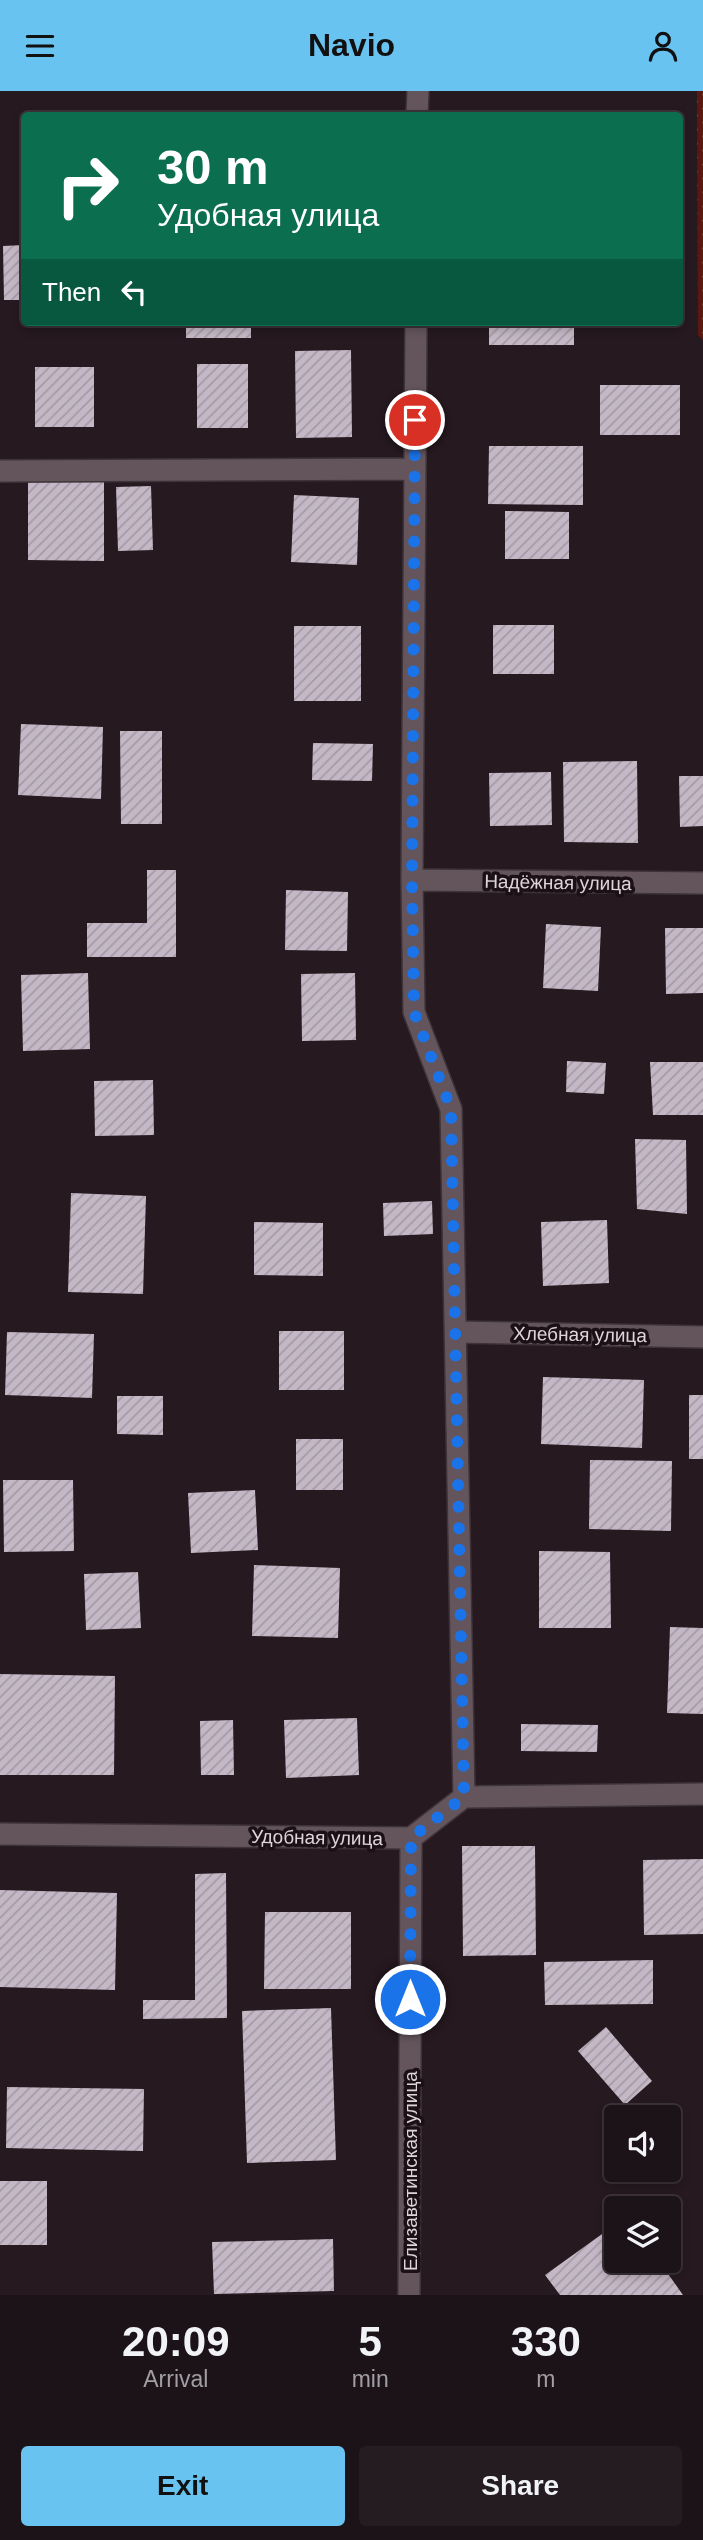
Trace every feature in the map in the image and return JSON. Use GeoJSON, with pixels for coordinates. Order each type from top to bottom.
{"type":"FeatureCollection","features":[{"type":"Feature","properties":{"kind":"street"},"geometry":{"type":"LineString","coordinates":[[417,112],[418,91]]}},
{"type":"Feature","properties":{"kind":"street"},"geometry":{"type":"LineString","coordinates":[[416,326],[412,880],[414,1012],[451,1109],[464,1797],[703,1794]]}},
{"type":"Feature","properties":{"kind":"street"},"geometry":{"type":"LineString","coordinates":[[0,471],[415,468]]}},
{"type":"Feature","properties":{"kind":"street","name":"Надёжная улица"},"geometry":{"type":"LineString","coordinates":[[412,880],[703,883]]}},
{"type":"Feature","properties":{"kind":"street","name":"Хлебная улица"},"geometry":{"type":"LineString","coordinates":[[457,1332],[703,1336]]}},
{"type":"Feature","properties":{"kind":"street","name":"Удобная улица"},"geometry":{"type":"LineString","coordinates":[[0,1834],[411,1838],[464,1797]]}},
{"type":"Feature","properties":{"kind":"street","name":"Елизаветинская улица"},"geometry":{"type":"LineString","coordinates":[[409,2295],[411,1838]]}},
{"type":"Feature","properties":{"kind":"shaded area"},"geometry":{"type":"Polygon","coordinates":[[[697,91],[703,91],[703,340],[698,335],[697,91]]]}},
{"type":"Feature","properties":{"kind":"building"},"geometry":{"type":"Polygon","coordinates":[[[21,245],[21,300],[4,300],[3,246],[21,245]]]}},
{"type":"Feature","properties":{"kind":"building"},"geometry":{"type":"Polygon","coordinates":[[[186,326],[251,326],[251,338],[186,338],[186,326]]]}},
{"type":"Feature","properties":{"kind":"building"},"geometry":{"type":"Polygon","coordinates":[[[489,326],[574,326],[574,345],[489,345],[489,326]]]}},
{"type":"Feature","properties":{"kind":"building"},"geometry":{"type":"Polygon","coordinates":[[[351,350],[352,437],[296,438],[295,351],[351,350]]]}},
{"type":"Feature","properties":{"kind":"building"},"geometry":{"type":"Polygon","coordinates":[[[197,364],[248,364],[248,428],[197,428],[197,364]]]}},
{"type":"Feature","properties":{"kind":"building"},"geometry":{"type":"Polygon","coordinates":[[[35,367],[94,367],[94,427],[35,427],[35,367]]]}},
{"type":"Feature","properties":{"kind":"building"},"geometry":{"type":"Polygon","coordinates":[[[600,385],[680,385],[680,435],[600,435],[600,385]]]}},
{"type":"Feature","properties":{"kind":"building"},"geometry":{"type":"Polygon","coordinates":[[[489,446],[583,446],[583,505],[488,504],[489,446]]]}},
{"type":"Feature","properties":{"kind":"building"},"geometry":{"type":"Polygon","coordinates":[[[28,482],[104,482],[104,561],[28,560],[28,482]]]}},
{"type":"Feature","properties":{"kind":"building"},"geometry":{"type":"Polygon","coordinates":[[[151,486],[153,550],[118,551],[116,487],[151,486]]]}},
{"type":"Feature","properties":{"kind":"building"},"geometry":{"type":"Polygon","coordinates":[[[294,495],[359,498],[357,565],[291,562],[294,495]]]}},
{"type":"Feature","properties":{"kind":"building"},"geometry":{"type":"Polygon","coordinates":[[[505,511],[569,512],[569,559],[505,559],[505,511]]]}},
{"type":"Feature","properties":{"kind":"building"},"geometry":{"type":"Polygon","coordinates":[[[493,625],[554,625],[554,674],[493,674],[493,625]]]}},
{"type":"Feature","properties":{"kind":"building"},"geometry":{"type":"Polygon","coordinates":[[[294,626],[361,626],[361,701],[294,701],[294,626]]]}},
{"type":"Feature","properties":{"kind":"building"},"geometry":{"type":"Polygon","coordinates":[[[21,724],[103,727],[101,799],[18,795],[21,724]]]}},
{"type":"Feature","properties":{"kind":"building"},"geometry":{"type":"Polygon","coordinates":[[[120,731],[162,731],[162,824],[121,824],[120,731]]]}},
{"type":"Feature","properties":{"kind":"building"},"geometry":{"type":"Polygon","coordinates":[[[313,743],[373,744],[372,781],[312,780],[313,743]]]}},
{"type":"Feature","properties":{"kind":"building"},"geometry":{"type":"Polygon","coordinates":[[[637,761],[638,843],[564,842],[563,762],[637,761]]]}},
{"type":"Feature","properties":{"kind":"building"},"geometry":{"type":"Polygon","coordinates":[[[551,772],[552,825],[490,826],[489,773],[551,772]]]}},
{"type":"Feature","properties":{"kind":"building"},"geometry":{"type":"Polygon","coordinates":[[[679,776],[703,776],[703,826],[680,827],[679,776]]]}},
{"type":"Feature","properties":{"kind":"building"},"geometry":{"type":"Polygon","coordinates":[[[147,870],[176,870],[176,957],[87,957],[87,923],[147,923],[147,870]]]}},
{"type":"Feature","properties":{"kind":"building"},"geometry":{"type":"Polygon","coordinates":[[[286,890],[348,892],[347,951],[285,950],[286,890]]]}},
{"type":"Feature","properties":{"kind":"building"},"geometry":{"type":"Polygon","coordinates":[[[546,924],[601,927],[598,991],[543,988],[546,924]]]}},
{"type":"Feature","properties":{"kind":"building"},"geometry":{"type":"Polygon","coordinates":[[[665,928],[703,928],[703,993],[666,994],[665,928]]]}},
{"type":"Feature","properties":{"kind":"building"},"geometry":{"type":"Polygon","coordinates":[[[88,973],[90,1049],[23,1051],[21,975],[88,973]]]}},
{"type":"Feature","properties":{"kind":"building"},"geometry":{"type":"Polygon","coordinates":[[[355,973],[356,1040],[302,1041],[301,974],[355,973]]]}},
{"type":"Feature","properties":{"kind":"building"},"geometry":{"type":"Polygon","coordinates":[[[567,1061],[606,1063],[604,1094],[566,1092],[567,1061]]]}},
{"type":"Feature","properties":{"kind":"building"},"geometry":{"type":"Polygon","coordinates":[[[650,1062],[703,1062],[703,1115],[653,1115],[650,1062]]]}},
{"type":"Feature","properties":{"kind":"building"},"geometry":{"type":"Polygon","coordinates":[[[153,1080],[154,1135],[95,1136],[94,1081],[153,1080]]]}},
{"type":"Feature","properties":{"kind":"building"},"geometry":{"type":"Polygon","coordinates":[[[635,1139],[686,1140],[687,1214],[637,1209],[635,1139]]]}},
{"type":"Feature","properties":{"kind":"building"},"geometry":{"type":"Polygon","coordinates":[[[71,1193],[146,1196],[143,1294],[68,1292],[71,1193]]]}},
{"type":"Feature","properties":{"kind":"building"},"geometry":{"type":"Polygon","coordinates":[[[432,1201],[433,1234],[384,1236],[383,1203],[432,1201]]]}},
{"type":"Feature","properties":{"kind":"building"},"geometry":{"type":"Polygon","coordinates":[[[607,1220],[609,1283],[543,1286],[541,1222],[607,1220]]]}},
{"type":"Feature","properties":{"kind":"building"},"geometry":{"type":"Polygon","coordinates":[[[254,1222],[323,1223],[323,1276],[254,1275],[254,1222]]]}},
{"type":"Feature","properties":{"kind":"building"},"geometry":{"type":"Polygon","coordinates":[[[279,1331],[344,1331],[344,1390],[279,1390],[279,1331]]]}},
{"type":"Feature","properties":{"kind":"building"},"geometry":{"type":"Polygon","coordinates":[[[7,1332],[94,1334],[92,1398],[5,1395],[7,1332]]]}},
{"type":"Feature","properties":{"kind":"building"},"geometry":{"type":"Polygon","coordinates":[[[543,1377],[644,1380],[642,1448],[541,1444],[543,1377]]]}},
{"type":"Feature","properties":{"kind":"building"},"geometry":{"type":"Polygon","coordinates":[[[689,1395],[703,1395],[703,1459],[689,1459],[689,1395]]]}},
{"type":"Feature","properties":{"kind":"building"},"geometry":{"type":"Polygon","coordinates":[[[117,1396],[163,1396],[163,1435],[117,1434],[117,1396]]]}},
{"type":"Feature","properties":{"kind":"building"},"geometry":{"type":"Polygon","coordinates":[[[296,1439],[343,1439],[343,1490],[296,1490],[296,1439]]]}},
{"type":"Feature","properties":{"kind":"building"},"geometry":{"type":"Polygon","coordinates":[[[590,1460],[672,1461],[671,1531],[589,1529],[590,1460]]]}},
{"type":"Feature","properties":{"kind":"building"},"geometry":{"type":"Polygon","coordinates":[[[3,1480],[73,1480],[74,1551],[4,1552],[3,1480]]]}},
{"type":"Feature","properties":{"kind":"building"},"geometry":{"type":"Polygon","coordinates":[[[255,1490],[258,1550],[191,1553],[188,1493],[255,1490]]]}},
{"type":"Feature","properties":{"kind":"building"},"geometry":{"type":"Polygon","coordinates":[[[539,1551],[610,1552],[611,1628],[539,1628],[539,1551]]]}},
{"type":"Feature","properties":{"kind":"building"},"geometry":{"type":"Polygon","coordinates":[[[254,1565],[340,1568],[338,1638],[252,1636],[254,1565]]]}},
{"type":"Feature","properties":{"kind":"building"},"geometry":{"type":"Polygon","coordinates":[[[138,1572],[141,1628],[86,1630],[84,1574],[138,1572]]]}},
{"type":"Feature","properties":{"kind":"building"},"geometry":{"type":"Polygon","coordinates":[[[670,1627],[703,1628],[703,1714],[667,1713],[670,1627]]]}},
{"type":"Feature","properties":{"kind":"building"},"geometry":{"type":"Polygon","coordinates":[[[0,1674],[115,1676],[114,1775],[0,1775],[0,1674]]]}},
{"type":"Feature","properties":{"kind":"building"},"geometry":{"type":"Polygon","coordinates":[[[357,1718],[359,1775],[286,1778],[284,1720],[357,1718]]]}},
{"type":"Feature","properties":{"kind":"building"},"geometry":{"type":"Polygon","coordinates":[[[233,1720],[234,1775],[201,1775],[200,1721],[233,1720]]]}},
{"type":"Feature","properties":{"kind":"building"},"geometry":{"type":"Polygon","coordinates":[[[521,1724],[598,1725],[597,1752],[521,1751],[521,1724]]]}},
{"type":"Feature","properties":{"kind":"building"},"geometry":{"type":"Polygon","coordinates":[[[462,1846],[535,1846],[536,1955],[463,1956],[462,1846]]]}},
{"type":"Feature","properties":{"kind":"building"},"geometry":{"type":"Polygon","coordinates":[[[703,1859],[703,1934],[644,1935],[643,1860],[703,1859]]]}},
{"type":"Feature","properties":{"kind":"building"},"geometry":{"type":"Polygon","coordinates":[[[226,1873],[227,2018],[143,2019],[143,2000],[195,2000],[195,1874],[226,1873]]]}},
{"type":"Feature","properties":{"kind":"building"},"geometry":{"type":"Polygon","coordinates":[[[0,1890],[117,1893],[115,1990],[0,1987],[0,1890]]]}},
{"type":"Feature","properties":{"kind":"building"},"geometry":{"type":"Polygon","coordinates":[[[265,1912],[351,1912],[351,1989],[264,1989],[265,1912]]]}},
{"type":"Feature","properties":{"kind":"building"},"geometry":{"type":"Polygon","coordinates":[[[653,1960],[653,2004],[545,2005],[544,1962],[653,1960]]]}},
{"type":"Feature","properties":{"kind":"building"},"geometry":{"type":"Polygon","coordinates":[[[331,2008],[336,2160],[247,2163],[242,2011],[331,2008]]]}},
{"type":"Feature","properties":{"kind":"building"},"geometry":{"type":"Polygon","coordinates":[[[606,2027],[652,2081],[625,2105],[578,2051],[606,2027]]]}},
{"type":"Feature","properties":{"kind":"building"},"geometry":{"type":"Polygon","coordinates":[[[7,2087],[144,2089],[143,2151],[6,2148],[7,2087]]]}},
{"type":"Feature","properties":{"kind":"building"},"geometry":{"type":"Polygon","coordinates":[[[0,2181],[47,2181],[47,2245],[0,2245],[0,2181]]]}},
{"type":"Feature","properties":{"kind":"building"},"geometry":{"type":"Polygon","coordinates":[[[604,2233],[604,2273],[667,2273],[683,2295],[560,2295],[545,2275],[604,2233]]]}},
{"type":"Feature","properties":{"kind":"building"},"geometry":{"type":"Polygon","coordinates":[[[333,2239],[334,2291],[214,2294],[212,2242],[333,2239]]]}},
{"type":"Feature","properties":{"kind":"route"},"geometry":{"type":"LineString","coordinates":[[410,1999],[411,1838],[464,1797],[451,1109],[414,1012],[412,880],[415,420]]}}]}
